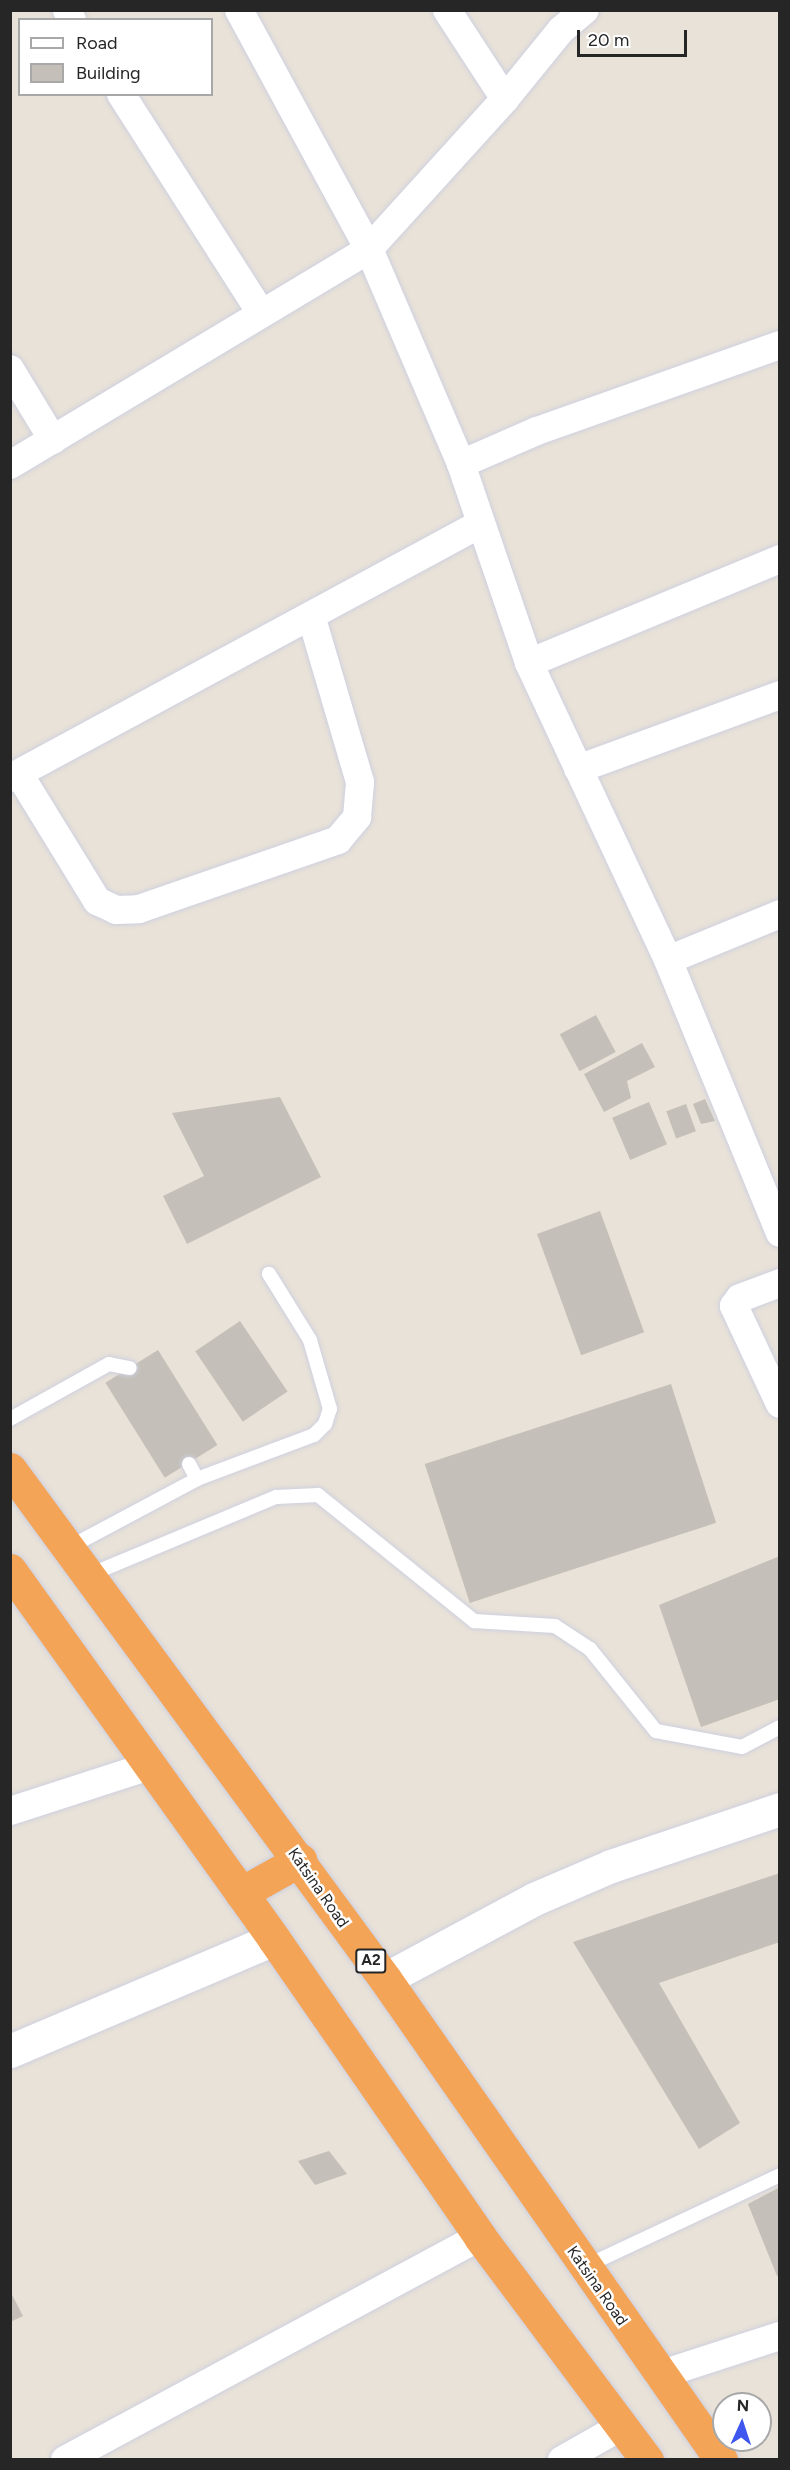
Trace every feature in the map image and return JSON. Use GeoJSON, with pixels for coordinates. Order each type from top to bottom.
{"type":"FeatureCollection","features":[{"type":"Feature","properties":{"kind":"highway","name":"Katsina Road"},"geometry":{"type":"LineString","coordinates":[[10,1469],[85,1577],[300,1860],[659,2375],[721,2460]]}},
{"type":"Feature","properties":{"kind":"highway"},"geometry":{"type":"LineString","coordinates":[[10,1570],[152,1765],[480,2237],[647,2460]]}},
{"type":"Feature","properties":{"kind":"highway"},"geometry":{"type":"LineString","coordinates":[[241,1893],[300,1860]]}},
{"type":"Feature","properties":{"kind":"street"},"geometry":{"type":"LineString","coordinates":[[239,10],[369,249],[461,464],[529,663],[668,960],[780,1233]]}},
{"type":"Feature","properties":{"kind":"street"},"geometry":{"type":"LineString","coordinates":[[447,10],[505,99]]}},
{"type":"Feature","properties":{"kind":"street"},"geometry":{"type":"LineString","coordinates":[[10,465],[260,311],[369,249],[505,99],[561,30],[585,10]]}},
{"type":"Feature","properties":{"kind":"street"},"geometry":{"type":"LineString","coordinates":[[122,96],[260,311]]}},
{"type":"Feature","properties":{"kind":"street"},"geometry":{"type":"LineString","coordinates":[[461,464],[537,431],[780,345]]}},
{"type":"Feature","properties":{"kind":"street"},"geometry":{"type":"LineString","coordinates":[[10,369],[53,440]]}},
{"type":"Feature","properties":{"kind":"street"},"geometry":{"type":"LineString","coordinates":[[311,616],[360,782],[357,817],[338,840],[139,909],[116,910],[97,901],[14,776],[480,524]]}},
{"type":"Feature","properties":{"kind":"street"},"geometry":{"type":"LineString","coordinates":[[529,663],[780,559]]}},
{"type":"Feature","properties":{"kind":"street"},"geometry":{"type":"LineString","coordinates":[[578,770],[780,695]]}},
{"type":"Feature","properties":{"kind":"street"},"geometry":{"type":"LineString","coordinates":[[668,960],[780,914]]}},
{"type":"Feature","properties":{"kind":"street"},"geometry":{"type":"LineString","coordinates":[[780,1283],[740,1298],[734,1306],[780,1404]]}},
{"type":"Feature","properties":{"kind":"street"},"geometry":{"type":"LineString","coordinates":[[10,1811],[152,1765]]}},
{"type":"Feature","properties":{"kind":"street"},"geometry":{"type":"LineString","coordinates":[[385,1979],[534,1899],[611,1866],[780,1809]]}},
{"type":"Feature","properties":{"kind":"street"},"geometry":{"type":"LineString","coordinates":[[10,2051],[274,1939]]}},
{"type":"Feature","properties":{"kind":"street"},"geometry":{"type":"LineString","coordinates":[[65,2460],[480,2237]]}},
{"type":"Feature","properties":{"kind":"street"},"geometry":{"type":"LineString","coordinates":[[659,2375],[780,2336]]}},
{"type":"Feature","properties":{"kind":"street"},"geometry":{"type":"LineString","coordinates":[[562,2460],[622,2426]]}},
{"type":"Feature","properties":{"kind":"lane"},"geometry":{"type":"LineString","coordinates":[[67,1549],[197,1479],[314,1435],[326,1424],[330,1409],[310,1340],[269,1274]]}},
{"type":"Feature","properties":{"kind":"lane"},"geometry":{"type":"LineString","coordinates":[[10,1419],[109,1364],[130,1368]]}},
{"type":"Feature","properties":{"kind":"lane"},"geometry":{"type":"LineString","coordinates":[[189,1464],[197,1479]]}},
{"type":"Feature","properties":{"kind":"lane"},"geometry":{"type":"LineString","coordinates":[[85,1577],[276,1497],[318,1495],[474,1622],[555,1626],[590,1649],[656,1731],[742,1747],[780,1727]]}},
{"type":"Feature","properties":{"kind":"lane"},"geometry":{"type":"LineString","coordinates":[[584,2267],[780,2175]]}},
{"type":"Feature","properties":{"kind":"building"},"geometry":{"type":"Polygon","coordinates":[[[596,1015],[616,1052],[580,1071],[560,1034],[596,1015]]]}},
{"type":"Feature","properties":{"kind":"building"},"geometry":{"type":"Polygon","coordinates":[[[642,1043],[655,1067],[627,1081],[631,1098],[604,1112],[584,1074],[642,1043]]]}},
{"type":"Feature","properties":{"kind":"building"},"geometry":{"type":"Polygon","coordinates":[[[280,1097],[321,1177],[187,1244],[163,1196],[204,1176],[172,1113],[280,1097]]]}},
{"type":"Feature","properties":{"kind":"building"},"geometry":{"type":"Polygon","coordinates":[[[705,1099],[715,1121],[701,1124],[693,1104],[705,1099]]]}},
{"type":"Feature","properties":{"kind":"building"},"geometry":{"type":"Polygon","coordinates":[[[649,1102],[667,1144],[630,1160],[612,1118],[649,1102]]]}},
{"type":"Feature","properties":{"kind":"building"},"geometry":{"type":"Polygon","coordinates":[[[686,1104],[696,1131],[676,1138],[666,1111],[686,1104]]]}},
{"type":"Feature","properties":{"kind":"building"},"geometry":{"type":"Polygon","coordinates":[[[600,1211],[644,1332],[581,1355],[537,1234],[600,1211]]]}},
{"type":"Feature","properties":{"kind":"building"},"geometry":{"type":"Polygon","coordinates":[[[240,1321],[288,1391],[243,1422],[195,1351],[240,1321]]]}},
{"type":"Feature","properties":{"kind":"building"},"geometry":{"type":"Polygon","coordinates":[[[158,1350],[217,1445],[165,1478],[105,1383],[158,1350]]]}},
{"type":"Feature","properties":{"kind":"building"},"geometry":{"type":"Polygon","coordinates":[[[671,1384],[716,1523],[470,1603],[425,1464],[671,1384]]]}},
{"type":"Feature","properties":{"kind":"building"},"geometry":{"type":"Polygon","coordinates":[[[780,1556],[780,1699],[701,1727],[659,1605],[780,1556]]]}},
{"type":"Feature","properties":{"kind":"building"},"geometry":{"type":"Polygon","coordinates":[[[780,1873],[780,1942],[659,1983],[740,2123],[699,2149],[573,1942],[780,1873]]]}},
{"type":"Feature","properties":{"kind":"building"},"geometry":{"type":"Polygon","coordinates":[[[329,2151],[347,2174],[315,2185],[298,2161],[329,2151]]]}},
{"type":"Feature","properties":{"kind":"building"},"geometry":{"type":"Polygon","coordinates":[[[780,2187],[780,2275],[777,2276],[748,2204],[780,2187]]]}},
{"type":"Feature","properties":{"kind":"building"},"geometry":{"type":"Polygon","coordinates":[[[10,2291],[23,2316],[10,2322],[10,2291]]]}}]}
